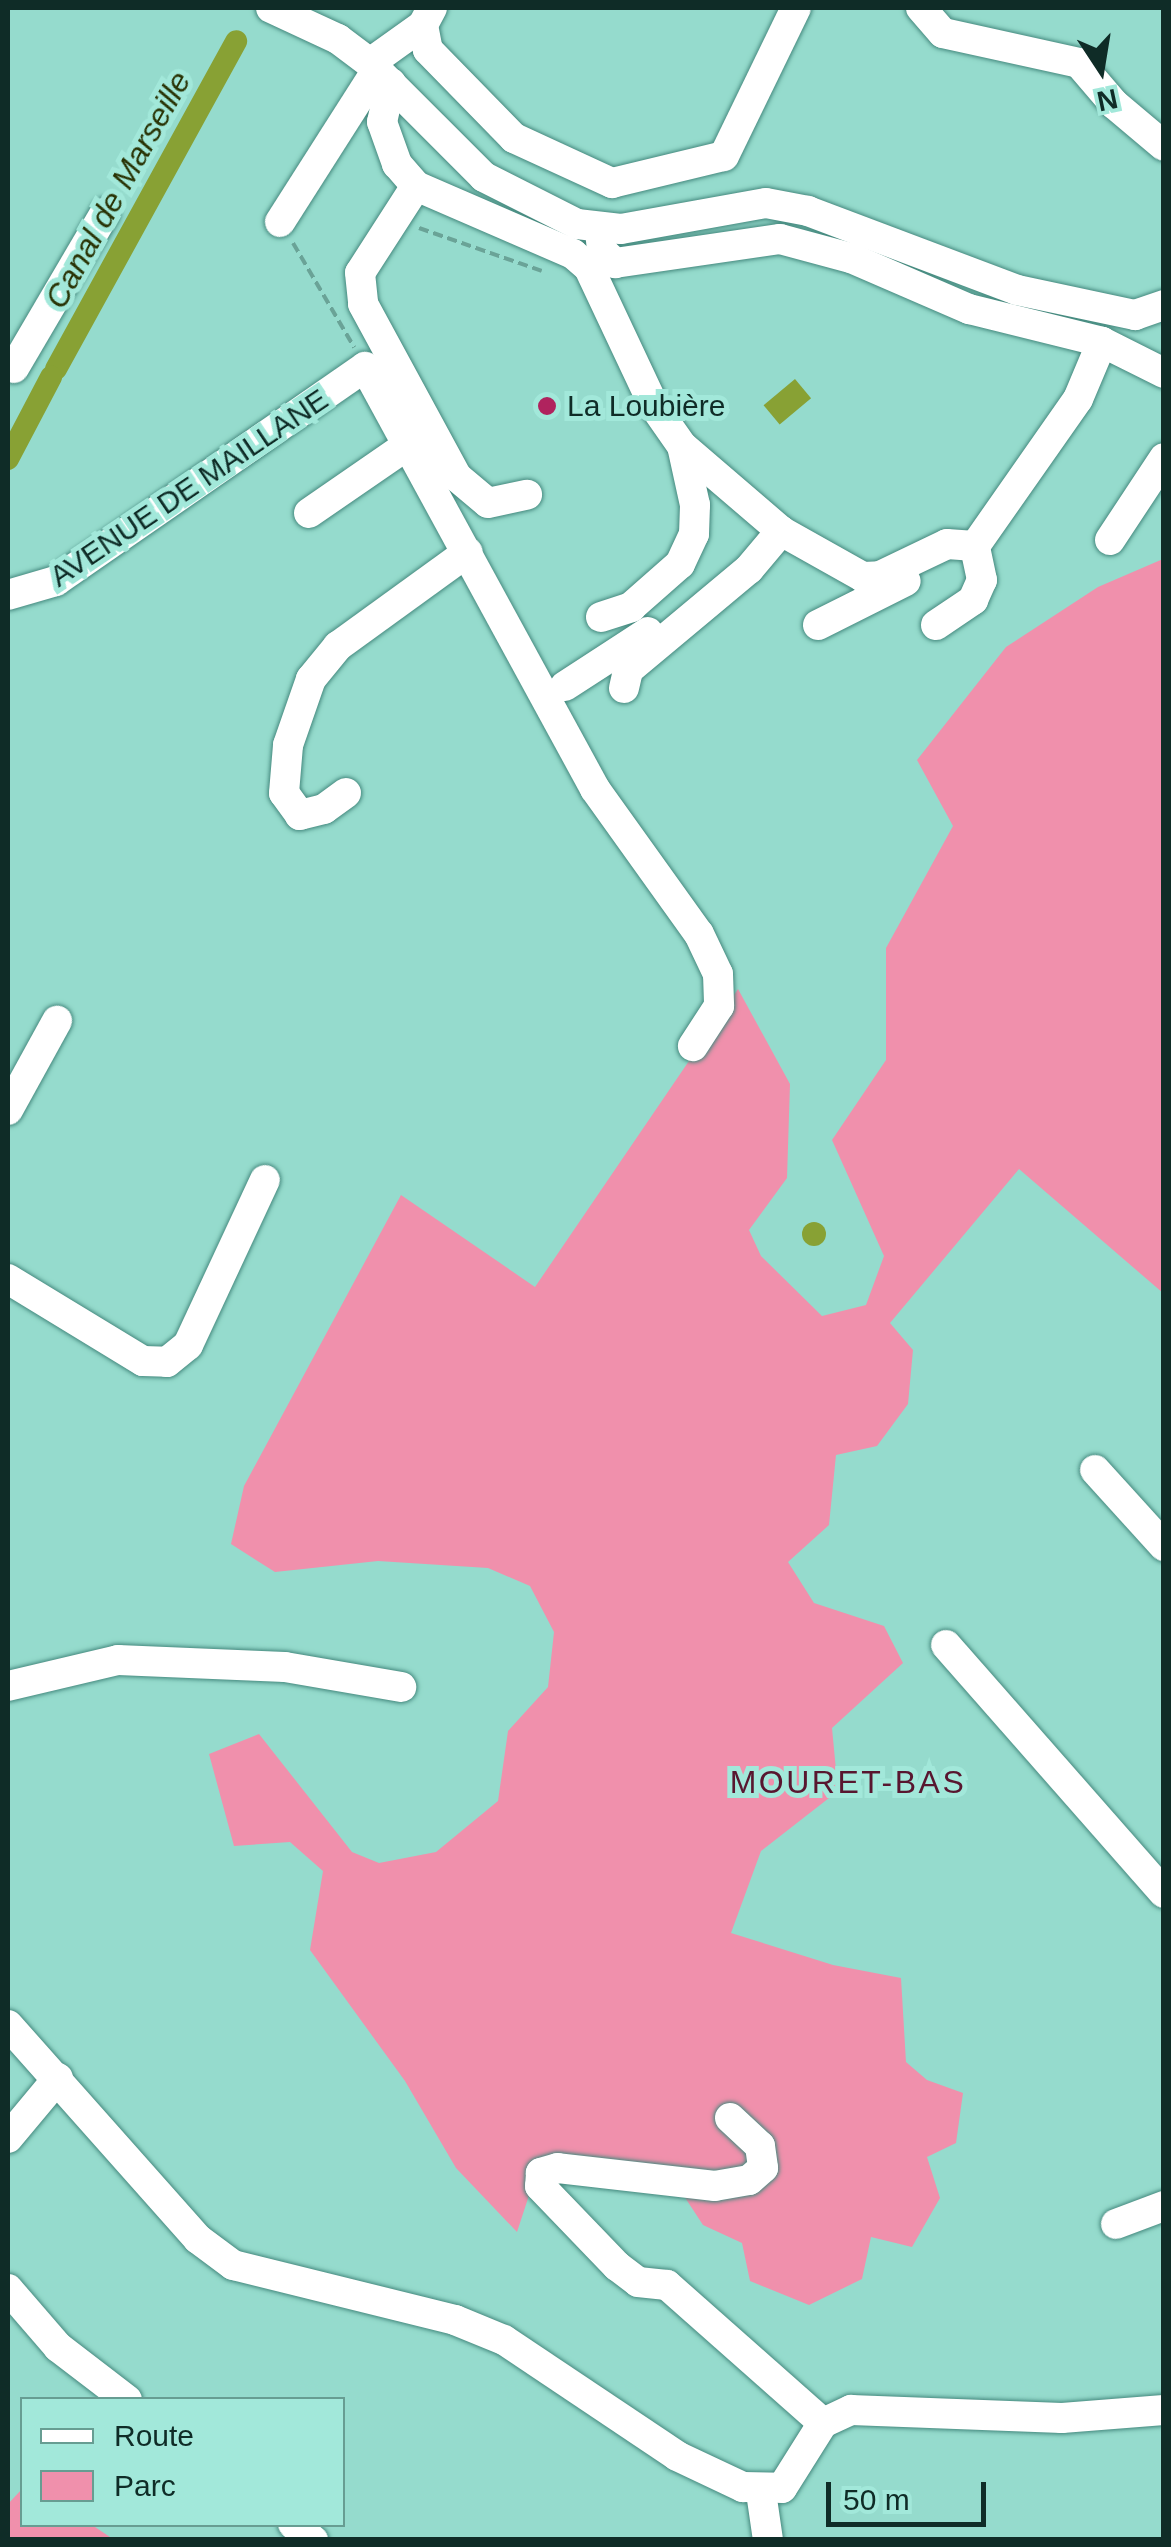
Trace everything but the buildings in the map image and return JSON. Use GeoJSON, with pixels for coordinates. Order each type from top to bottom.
{"type":"FeatureCollection","features":[{"type":"Feature","properties":{"kind":"street"},"geometry":{"type":"LineString","coordinates":[[280,222],[379,72],[428,28],[514,138],[612,182],[724,156],[796,8]]}},
{"type":"Feature","properties":{"kind":"street"},"geometry":{"type":"LineString","coordinates":[[922,8],[943,33],[1080,63],[1114,104],[1164,146]]}},
{"type":"Feature","properties":{"kind":"street"},"geometry":{"type":"LineString","coordinates":[[273,10],[338,38],[379,72],[484,178],[600,231],[766,203],[808,211],[1017,290],[1154,316]]}},
{"type":"Feature","properties":{"kind":"street"},"geometry":{"type":"LineString","coordinates":[[379,72],[382,122],[397,164],[416,186],[573,254],[589,268],[654,406],[682,446],[781,532],[863,578],[880,576],[947,544],[976,546]]}},
{"type":"Feature","properties":{"kind":"street"},"geometry":{"type":"LineString","coordinates":[[416,186],[360,272],[363,304],[457,476],[488,503],[527,495]]}},
{"type":"Feature","properties":{"kind":"street"},"geometry":{"type":"LineString","coordinates":[[10,371],[105,213]]}},
{"type":"Feature","properties":{"kind":"street"},"geometry":{"type":"LineString","coordinates":[[600,231],[602,251],[616,263],[780,239],[851,258],[969,310],[1102,342],[1164,373]]}},
{"type":"Feature","properties":{"kind":"street"},"geometry":{"type":"LineString","coordinates":[[818,625],[976,546],[1078,399],[1102,342]]}},
{"type":"Feature","properties":{"kind":"street"},"geometry":{"type":"LineString","coordinates":[[365,368],[596,789],[699,934],[718,974],[719,1006],[693,1046]]}},
{"type":"Feature","properties":{"kind":"street","name":"AVENUE DE MAILLANE"},"geometry":{"type":"LineString","coordinates":[[8,595],[56,581],[365,368]]}},
{"type":"Feature","properties":{"kind":"street"},"geometry":{"type":"LineString","coordinates":[[309,513],[406,439]]}},
{"type":"Feature","properties":{"kind":"street"},"geometry":{"type":"LineString","coordinates":[[601,617],[631,607],[680,564],[694,534],[696,505],[682,446]]}},
{"type":"Feature","properties":{"kind":"street"},"geometry":{"type":"LineString","coordinates":[[1110,540],[1164,458]]}},
{"type":"Feature","properties":{"kind":"street"},"geometry":{"type":"LineString","coordinates":[[624,688],[628,670],[749,569],[781,532]]}},
{"type":"Feature","properties":{"kind":"street"},"geometry":{"type":"LineString","coordinates":[[936,625],[973,600],[982,580],[976,546]]}},
{"type":"Feature","properties":{"kind":"street"},"geometry":{"type":"LineString","coordinates":[[346,793],[324,809],[300,816],[284,793],[288,745],[311,679],[338,646],[468,552]]}},
{"type":"Feature","properties":{"kind":"street"},"geometry":{"type":"LineString","coordinates":[[565,686],[658,625],[670,635]]}},
{"type":"Feature","properties":{"kind":"street"},"geometry":{"type":"LineString","coordinates":[[8,1110],[57,1020]]}},
{"type":"Feature","properties":{"kind":"street"},"geometry":{"type":"LineString","coordinates":[[8,1280],[143,1361],[167,1362],[188,1345],[265,1180]]}},
{"type":"Feature","properties":{"kind":"street"},"geometry":{"type":"LineString","coordinates":[[1095,1470],[1164,1546]]}},
{"type":"Feature","properties":{"kind":"street"},"geometry":{"type":"LineString","coordinates":[[946,1645],[1164,1893]]}},
{"type":"Feature","properties":{"kind":"street"},"geometry":{"type":"LineString","coordinates":[[8,1686],[118,1660],[285,1667],[401,1687]]}},
{"type":"Feature","properties":{"kind":"street"},"geometry":{"type":"LineString","coordinates":[[8,2025],[198,2239],[233,2265],[472,2326],[504,2340],[676,2456],[761,2492],[792,2478],[823,2424],[851,2410],[1062,2418],[1164,2410]]}},
{"type":"Feature","properties":{"kind":"street"},"geometry":{"type":"LineString","coordinates":[[8,2138],[58,2078]]}},
{"type":"Feature","properties":{"kind":"street"},"geometry":{"type":"LineString","coordinates":[[730,2118],[760,2146],[763,2168],[748,2180],[715,2186],[558,2168],[542,2173],[540,2186],[617,2266],[638,2282],[667,2285],[823,2424]]}},
{"type":"Feature","properties":{"kind":"street"},"geometry":{"type":"LineString","coordinates":[[1116,2224],[1164,2206]]}},
{"type":"Feature","properties":{"kind":"street"},"geometry":{"type":"LineString","coordinates":[[8,2289],[58,2348],[123,2397]]}},
{"type":"Feature","properties":{"kind":"street"},"geometry":{"type":"LineString","coordinates":[[761,2492],[768,2540]]}},
{"type":"Feature","properties":{"kind":"path"},"geometry":{"type":"LineString","coordinates":[[398,214],[416,227],[548,273]]}},
{"type":"Feature","properties":{"kind":"path"},"geometry":{"type":"LineString","coordinates":[[280,222],[365,368]]}},
{"type":"Feature","properties":{"kind":"green space"},"geometry":{"type":"Polygon","coordinates":[[[1163,559],[1163,1293],[1019,1169],[890,1323],[913,1350],[908,1404],[877,1446],[836,1455],[829,1525],[788,1562],[814,1603],[884,1626],[903,1663],[832,1728],[838,1791],[761,1851],[731,1933],[833,1965],[901,1978],[906,2062],[927,2080],[963,2093],[956,2143],[927,2157],[940,2198],[912,2247],[871,2237],[862,2279],[809,2305],[750,2281],[742,2243],[703,2225],[684,2196],[537,2171],[517,2232],[456,2168],[405,2081],[310,1950],[323,1871],[290,1842],[234,1846],[209,1754],[259,1734],[352,1852],[379,1863],[436,1852],[498,1801],[508,1731],[548,1687],[554,1632],[530,1586],[488,1568],[378,1561],[275,1572],[231,1544],[244,1486],[401,1195],[535,1287],[738,989],[790,1084],[787,1178],[749,1230],[761,1256],[822,1316],[866,1305],[884,1256],[832,1140],[886,1060],[886,948],[953,826],[917,760],[1006,647],[1098,587],[1163,559]]]}},
{"type":"Feature","properties":{"kind":"green space"},"geometry":{"type":"Polygon","coordinates":[[[20,2491],[20,2527],[95,2527],[113,2539],[8,2539],[8,2504],[20,2491]]]}},
{"type":"Feature","properties":{"kind":"shaded area"},"geometry":{"type":"Polygon","coordinates":[[[795,379],[811,398],[780,425],[764,405],[795,379]]]}},
{"type":"Feature","properties":{"kind":"shaded area"},"geometry":{"type":"Polygon","coordinates":[[[814,1222],[826,1234],[814,1246],[802,1234],[814,1222]]]}},
{"type":"Feature","properties":{"kind":"waterway","name":"Canal de Marseille"},"geometry":{"type":"LineString","coordinates":[[56,369],[236,41]]}},
{"type":"Feature","properties":{"kind":"waterway","name":"Canal de Marseille"},"geometry":{"type":"LineString","coordinates":[[8,459],[51,377]]}},
{"type":"Feature","properties":{"kind":"place","name":"La Loubière"},"geometry":{"type":"Point","coordinates":[547,406]}},
{"type":"Feature","properties":{"kind":"district","name":"MOURET-BAS"},"geometry":{"type":"Point","coordinates":[848,1782]}}]}
